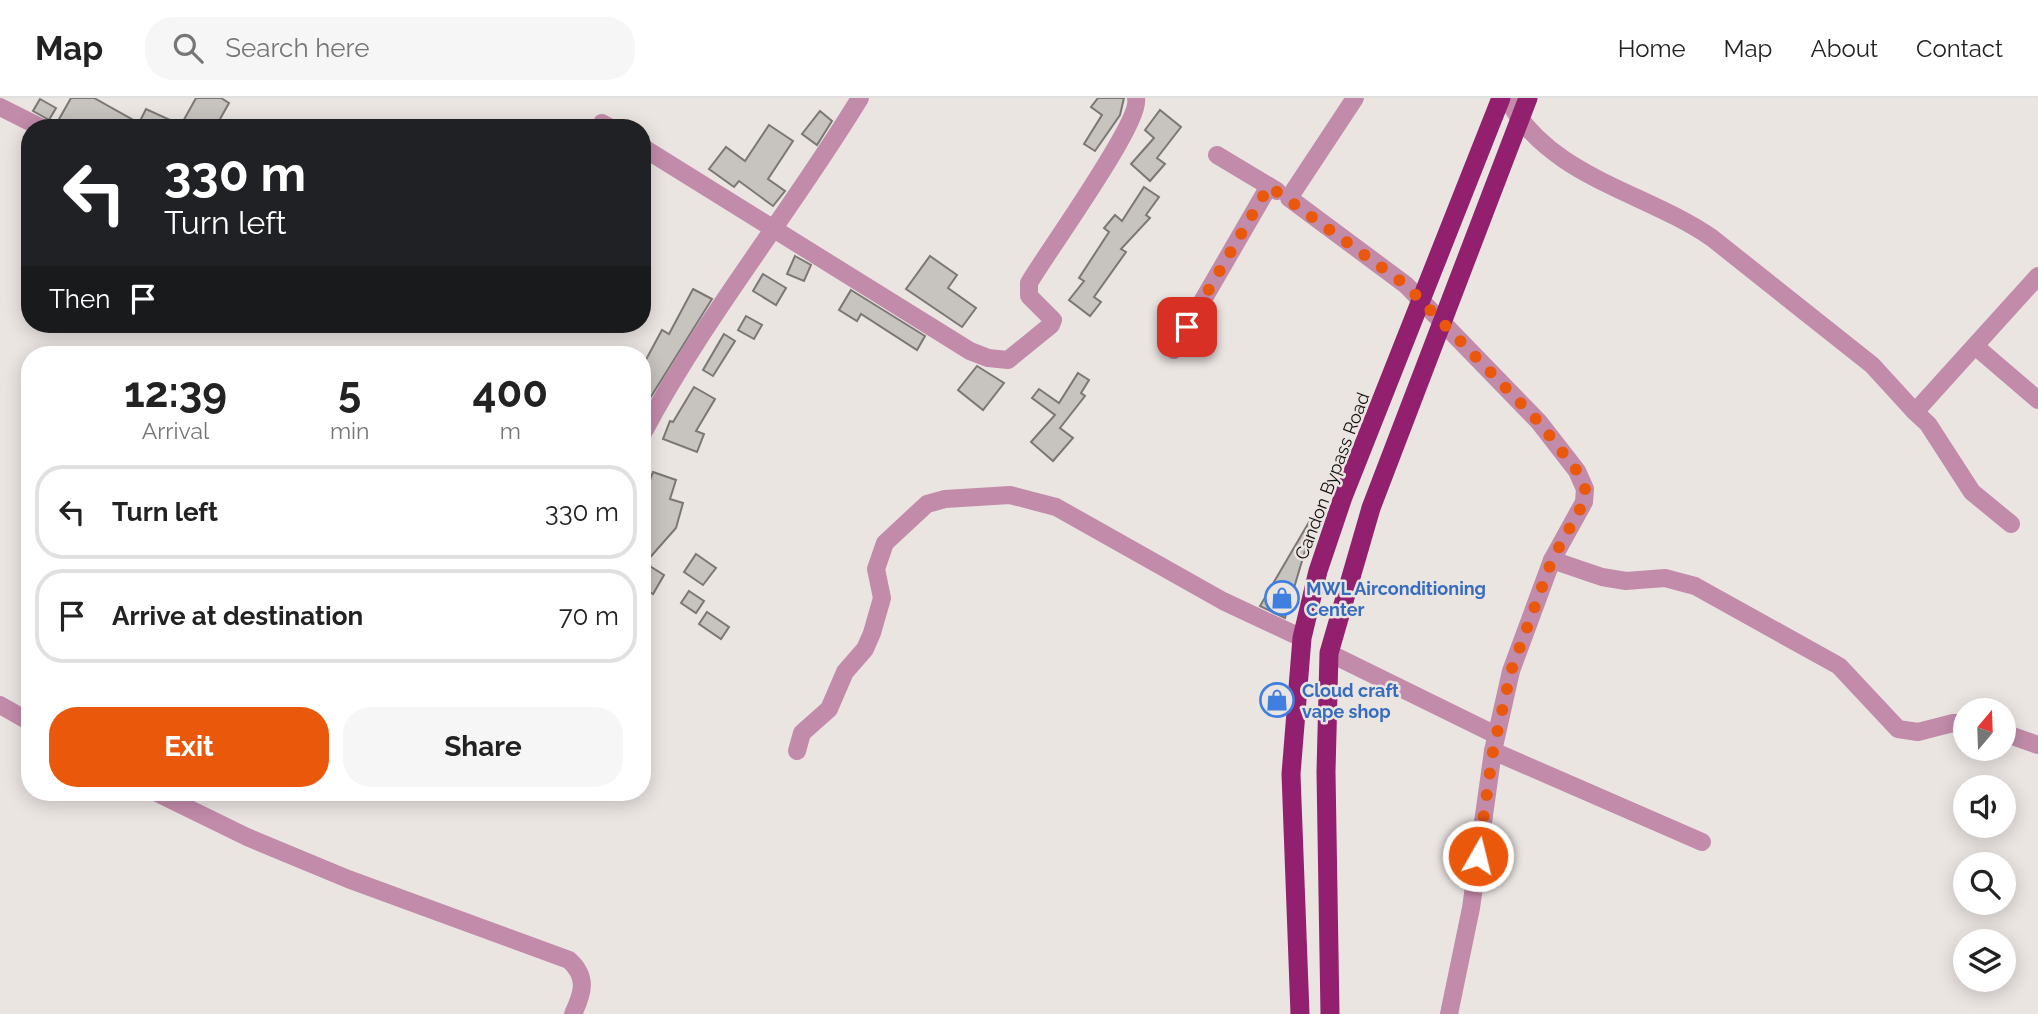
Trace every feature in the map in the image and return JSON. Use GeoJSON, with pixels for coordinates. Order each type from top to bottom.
{"type":"FeatureCollection","features":[{"type":"Feature","properties":{"kind":"highway","name":"Candon Bypass Road"},"geometry":{"type":"LineString","coordinates":[[1300,1014],[1292,774],[1303,638],[1318,571],[1343,497],[1501,98]]}},
{"type":"Feature","properties":{"kind":"highway"},"geometry":{"type":"LineString","coordinates":[[1330,1014],[1326,772],[1329,653],[1371,508],[1528,98]]}},
{"type":"Feature","properties":{"kind":"street"},"geometry":{"type":"LineString","coordinates":[[651,420],[739,275],[776,228],[860,98]]}},
{"type":"Feature","properties":{"kind":"street"},"geometry":{"type":"LineString","coordinates":[[651,152],[970,351],[988,358],[1008,360],[1051,325],[1053,320],[1049,313],[1029,296],[1029,283],[1115,149],[1135,114],[1136,98]]}},
{"type":"Feature","properties":{"kind":"street"},"geometry":{"type":"LineString","coordinates":[[1289,198],[1355,98]]}},
{"type":"Feature","properties":{"kind":"street"},"geometry":{"type":"LineString","coordinates":[[1507,98],[1519,121],[1548,149],[1582,172],[1686,220],[1872,365],[1928,424],[1972,492],[2011,524]]}},
{"type":"Feature","properties":{"kind":"street"},"geometry":{"type":"LineString","coordinates":[[0,107],[24,119]]}},
{"type":"Feature","properties":{"kind":"street"},"geometry":{"type":"LineString","coordinates":[[1217,155],[1289,198],[1406,285],[1539,422],[1582,480],[1584,502],[1552,560],[1511,671],[1495,743],[1471,908],[1449,1014]]}},
{"type":"Feature","properties":{"kind":"street"},"geometry":{"type":"LineString","coordinates":[[1174,350],[1269,186]]}},
{"type":"Feature","properties":{"kind":"street"},"geometry":{"type":"LineString","coordinates":[[1915,412],[2038,276]]}},
{"type":"Feature","properties":{"kind":"street"},"geometry":{"type":"LineString","coordinates":[[1975,346],[2038,400]]}},
{"type":"Feature","properties":{"kind":"street"},"geometry":{"type":"LineString","coordinates":[[797,751],[802,733],[829,709],[845,673],[865,649],[872,634],[882,598],[876,569],[885,543],[927,504],[945,499],[1010,495],[1056,507],[1223,601],[1303,638]]}},
{"type":"Feature","properties":{"kind":"street"},"geometry":{"type":"LineString","coordinates":[[1552,560],[1602,577],[1626,581],[1665,578],[1695,586],[1839,666],[1898,729],[1918,732],[1953,723]]}},
{"type":"Feature","properties":{"kind":"street"},"geometry":{"type":"LineString","coordinates":[[1329,653],[1495,743],[1702,842]]}},
{"type":"Feature","properties":{"kind":"street"},"geometry":{"type":"LineString","coordinates":[[0,705],[21,717]]}},
{"type":"Feature","properties":{"kind":"street"},"geometry":{"type":"LineString","coordinates":[[2016,737],[2038,745]]}},
{"type":"Feature","properties":{"kind":"street"},"geometry":{"type":"LineString","coordinates":[[173,801],[247,837],[348,879],[569,960],[578,968],[583,984],[573,1014]]}},
{"type":"Feature","properties":{"kind":"building"},"geometry":{"type":"Polygon","coordinates":[[[71,98],[94,98],[132,119],[59,119],[71,98]]]}},
{"type":"Feature","properties":{"kind":"building"},"geometry":{"type":"Polygon","coordinates":[[[196,98],[221,98],[229,103],[220,119],[184,119],[196,98]]]}},
{"type":"Feature","properties":{"kind":"building"},"geometry":{"type":"Polygon","coordinates":[[[1098,98],[1124,98],[1120,115],[1095,151],[1084,144],[1102,115],[1091,107],[1098,98]]]}},
{"type":"Feature","properties":{"kind":"building"},"geometry":{"type":"Polygon","coordinates":[[[40,99],[56,108],[50,119],[33,111],[40,99]]]}},
{"type":"Feature","properties":{"kind":"building"},"geometry":{"type":"Polygon","coordinates":[[[146,109],[168,119],[141,119],[146,109]]]}},
{"type":"Feature","properties":{"kind":"building"},"geometry":{"type":"Polygon","coordinates":[[[1160,110],[1181,127],[1157,158],[1165,164],[1150,181],[1131,164],[1154,138],[1145,130],[1160,110]]]}},
{"type":"Feature","properties":{"kind":"building"},"geometry":{"type":"Polygon","coordinates":[[[820,111],[832,121],[817,145],[802,134],[820,111]]]}},
{"type":"Feature","properties":{"kind":"building"},"geometry":{"type":"Polygon","coordinates":[[[769,125],[793,141],[768,179],[785,191],[773,206],[739,181],[734,187],[709,169],[726,147],[745,161],[769,125]]]}},
{"type":"Feature","properties":{"kind":"building"},"geometry":{"type":"Polygon","coordinates":[[[1144,187],[1159,197],[1146,215],[1150,218],[1121,249],[1126,252],[1094,297],[1101,302],[1090,316],[1069,300],[1084,281],[1079,278],[1109,232],[1104,228],[1115,215],[1122,221],[1144,187]]]}},
{"type":"Feature","properties":{"kind":"building"},"geometry":{"type":"Polygon","coordinates":[[[795,256],[811,265],[804,281],[787,274],[795,256]]]}},
{"type":"Feature","properties":{"kind":"building"},"geometry":{"type":"Polygon","coordinates":[[[930,256],[957,275],[948,288],[976,308],[962,327],[906,289],[930,256]]]}},
{"type":"Feature","properties":{"kind":"building"},"geometry":{"type":"Polygon","coordinates":[[[763,274],[786,288],[776,305],[753,291],[763,274]]]}},
{"type":"Feature","properties":{"kind":"building"},"geometry":{"type":"Polygon","coordinates":[[[693,289],[712,299],[651,397],[651,350],[662,330],[669,334],[693,289]]]}},
{"type":"Feature","properties":{"kind":"building"},"geometry":{"type":"Polygon","coordinates":[[[851,290],[925,336],[917,350],[861,314],[857,321],[839,310],[851,290]]]}},
{"type":"Feature","properties":{"kind":"building"},"geometry":{"type":"Polygon","coordinates":[[[746,316],[762,325],[754,339],[738,330],[746,316]]]}},
{"type":"Feature","properties":{"kind":"building"},"geometry":{"type":"Polygon","coordinates":[[[724,334],[735,341],[713,376],[703,370],[724,334]]]}},
{"type":"Feature","properties":{"kind":"building"},"geometry":{"type":"Polygon","coordinates":[[[977,366],[1004,383],[983,410],[958,390],[977,366]]]}},
{"type":"Feature","properties":{"kind":"building"},"geometry":{"type":"Polygon","coordinates":[[[1078,373],[1089,380],[1081,393],[1085,396],[1060,428],[1073,438],[1053,461],[1031,442],[1055,415],[1032,398],[1039,389],[1059,403],[1078,373]]]}},
{"type":"Feature","properties":{"kind":"building"},"geometry":{"type":"Polygon","coordinates":[[[694,387],[715,399],[696,431],[704,434],[697,452],[663,439],[670,421],[673,422],[694,387]]]}},
{"type":"Feature","properties":{"kind":"building"},"geometry":{"type":"Polygon","coordinates":[[[653,472],[676,480],[670,499],[683,503],[676,528],[651,556],[653,472]]]}},
{"type":"Feature","properties":{"kind":"building"},"geometry":{"type":"Polygon","coordinates":[[[1309,522],[1313,524],[1285,618],[1260,606],[1309,522]]]}},
{"type":"Feature","properties":{"kind":"building"},"geometry":{"type":"Polygon","coordinates":[[[696,554],[716,568],[703,585],[684,572],[696,554]]]}},
{"type":"Feature","properties":{"kind":"building"},"geometry":{"type":"Polygon","coordinates":[[[651,567],[664,575],[653,594],[651,593],[651,567]]]}},
{"type":"Feature","properties":{"kind":"building"},"geometry":{"type":"Polygon","coordinates":[[[689,591],[704,601],[696,613],[681,603],[689,591]]]}},
{"type":"Feature","properties":{"kind":"building"},"geometry":{"type":"Polygon","coordinates":[[[707,612],[729,627],[721,639],[699,624],[707,612]]]}},
{"type":"Feature","properties":{"kind":"place","name":"MWL Airconditioning Center"},"geometry":{"type":"Point","coordinates":[1282,598]}},
{"type":"Feature","properties":{"kind":"place","name":"Cloud craft vape shop"},"geometry":{"type":"Point","coordinates":[1277,700]}},
{"type":"Feature","properties":{"kind":"route"},"geometry":{"type":"LineString","coordinates":[[1187,327],[1269,186],[1406,285],[1539,422],[1582,480],[1585,489],[1584,502],[1552,560],[1529,615],[1511,671],[1493,751],[1478,856]]}}]}
